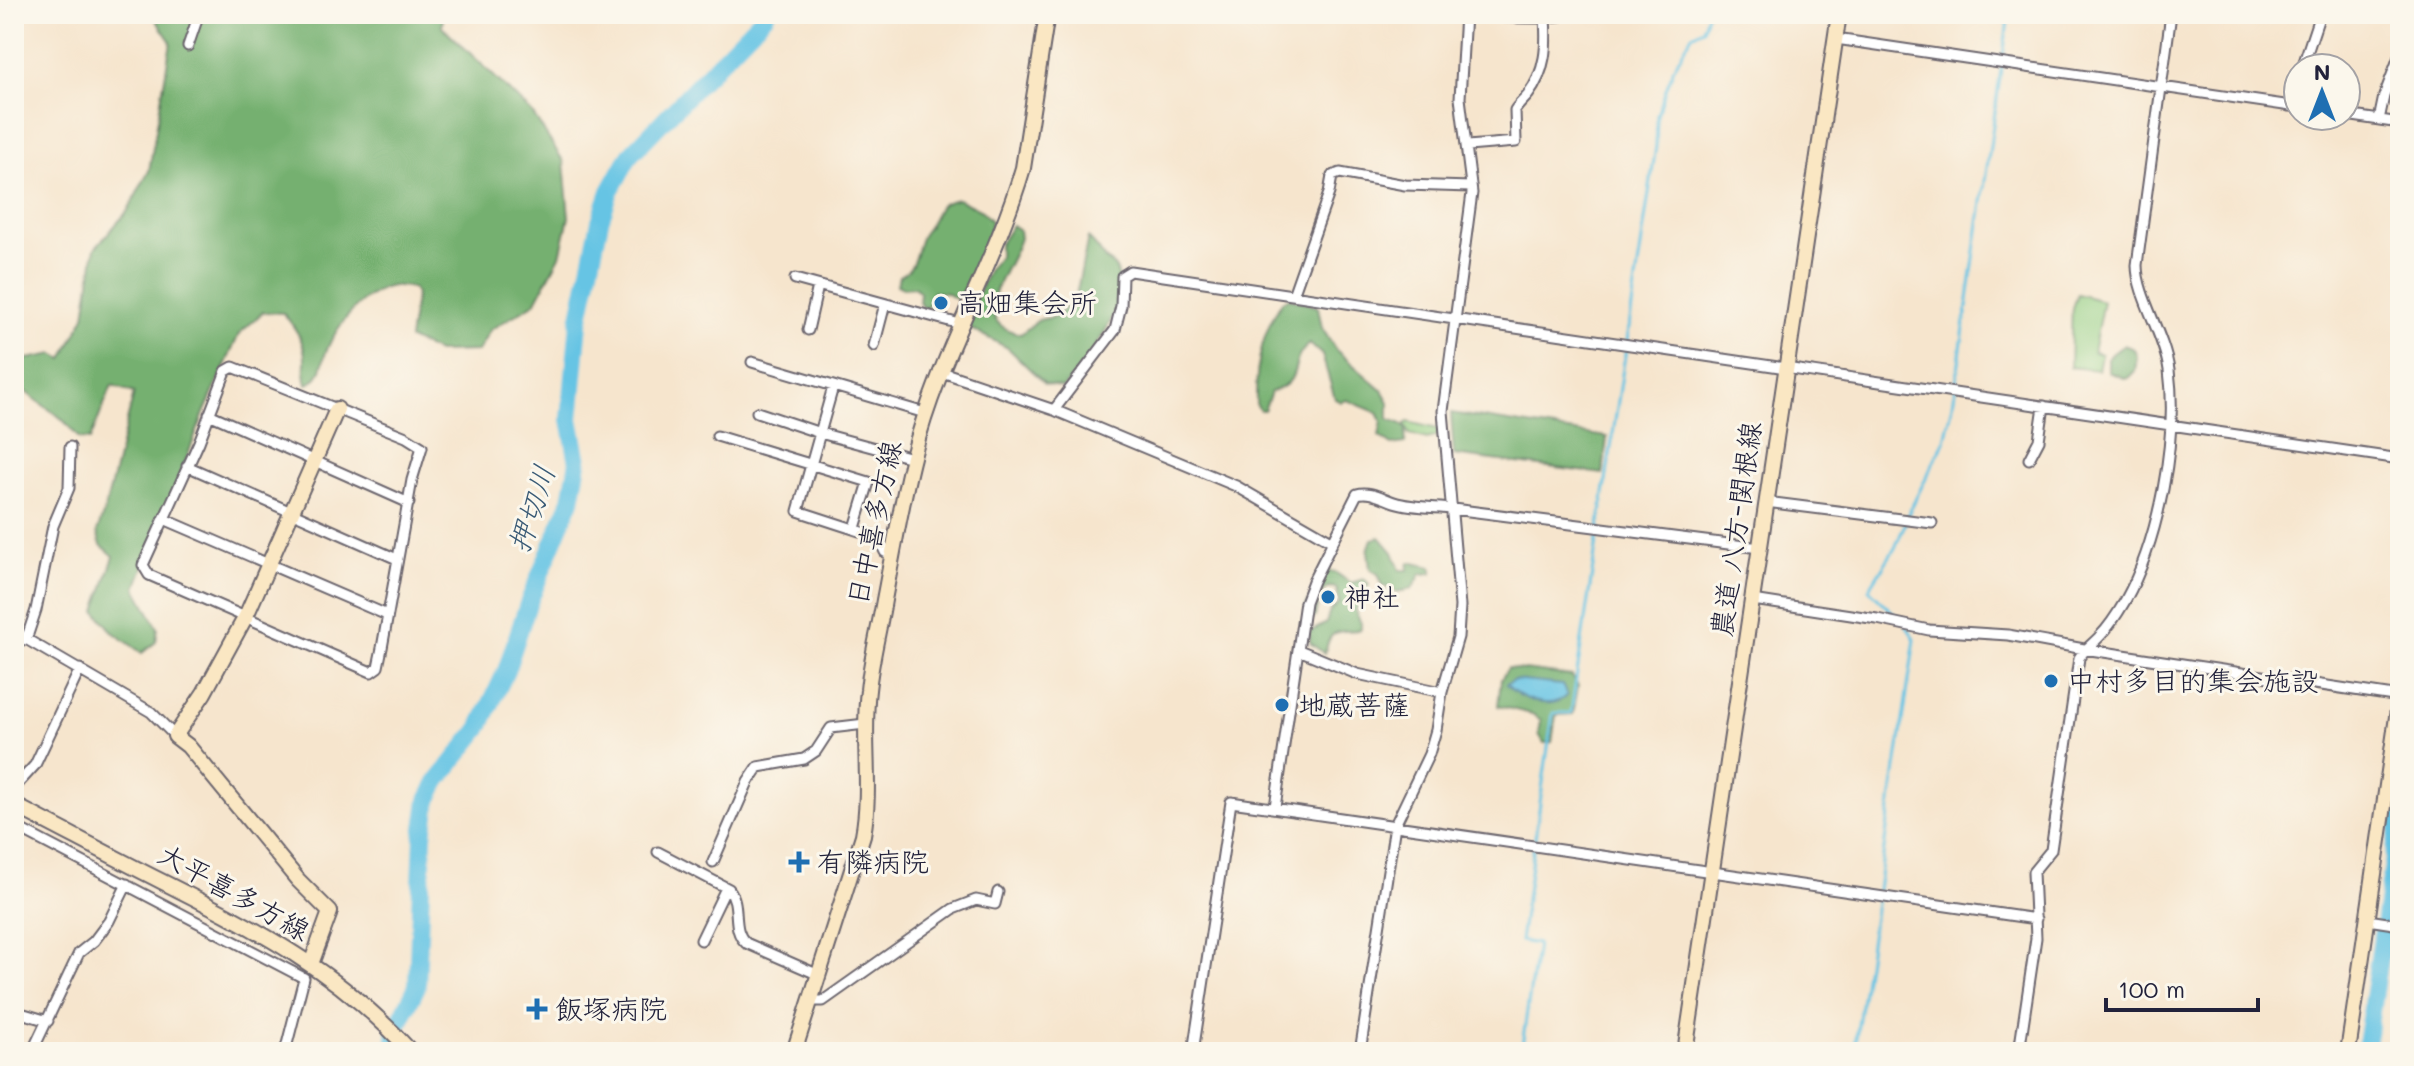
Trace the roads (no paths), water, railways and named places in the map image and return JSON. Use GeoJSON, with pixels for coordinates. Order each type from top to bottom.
{"type":"FeatureCollection","features":[{"type":"Feature","properties":{"kind":"street"},"geometry":{"type":"LineString","coordinates":[[188,46],[199,14]]}},
{"type":"Feature","properties":{"kind":"street","name":"日中喜多方線"},"geometry":{"type":"LineString","coordinates":[[794,1052],[863,835],[867,808],[865,724],[868,687],[912,458],[939,371],[1007,218],[1023,168],[1047,14]]}},
{"type":"Feature","properties":{"kind":"street"},"geometry":{"type":"LineString","coordinates":[[1360,1052],[1395,825],[1429,754],[1458,637],[1460,606],[1443,411],[1471,187],[1460,73],[1465,15],[1545,18],[1574,14]]}},
{"type":"Feature","properties":{"kind":"street","name":"農道 八方-関根線"},"geometry":{"type":"LineString","coordinates":[[1685,1052],[1839,14]]}},
{"type":"Feature","properties":{"kind":"street"},"geometry":{"type":"LineString","coordinates":[[2019,1052],[2036,938],[2033,872],[2051,850],[2079,658],[2084,649],[2103,634],[2124,603],[2145,561],[2159,515],[2170,424],[2169,370],[2162,339],[2137,278],[2171,14]]}},
{"type":"Feature","properties":{"kind":"street"},"geometry":{"type":"LineString","coordinates":[[2307,52],[2320,14]]}},
{"type":"Feature","properties":{"kind":"street"},"geometry":{"type":"LineString","coordinates":[[1468,146],[1516,142],[1515,110],[1528,94],[1544,64],[1547,50],[1545,18]]}},
{"type":"Feature","properties":{"kind":"street"},"geometry":{"type":"LineString","coordinates":[[1836,39],[2282,104]]}},
{"type":"Feature","properties":{"kind":"street"},"geometry":{"type":"LineString","coordinates":[[2379,120],[2384,96],[2400,54]]}},
{"type":"Feature","properties":{"kind":"street"},"geometry":{"type":"LineString","coordinates":[[2362,117],[2400,123]]}},
{"type":"Feature","properties":{"kind":"street"},"geometry":{"type":"LineString","coordinates":[[1293,295],[1329,193],[1332,176],[1340,173],[1405,185],[1471,187]]}},
{"type":"Feature","properties":{"kind":"street"},"geometry":{"type":"LineString","coordinates":[[1054,410],[1115,330],[1121,306],[1122,276],[1130,271],[2400,459]]}},
{"type":"Feature","properties":{"kind":"street"},"geometry":{"type":"LineString","coordinates":[[795,279],[960,324]]}},
{"type":"Feature","properties":{"kind":"street"},"geometry":{"type":"LineString","coordinates":[[808,330],[818,286]]}},
{"type":"Feature","properties":{"kind":"street"},"geometry":{"type":"LineString","coordinates":[[874,346],[885,304]]}},
{"type":"Feature","properties":{"kind":"street"},"geometry":{"type":"LineString","coordinates":[[752,362],[925,413]]}},
{"type":"Feature","properties":{"kind":"street"},"geometry":{"type":"LineString","coordinates":[[233,367],[256,374],[337,409],[406,437],[422,447],[397,559],[378,667],[371,672],[149,575],[143,565],[226,371],[233,367]]}},
{"type":"Feature","properties":{"kind":"street"},"geometry":{"type":"LineString","coordinates":[[939,371],[1054,410],[1236,486],[1333,542]]}},
{"type":"Feature","properties":{"kind":"street"},"geometry":{"type":"LineString","coordinates":[[833,387],[798,511],[878,537],[885,552],[893,556]]}},
{"type":"Feature","properties":{"kind":"street"},"geometry":{"type":"LineString","coordinates":[[2029,459],[2039,440],[2044,406]]}},
{"type":"Feature","properties":{"kind":"street"},"geometry":{"type":"LineString","coordinates":[[175,736],[204,693],[246,616],[337,409]]}},
{"type":"Feature","properties":{"kind":"street"},"geometry":{"type":"LineString","coordinates":[[757,412],[912,458]]}},
{"type":"Feature","properties":{"kind":"street"},"geometry":{"type":"LineString","coordinates":[[209,414],[409,503]]}},
{"type":"Feature","properties":{"kind":"street"},"geometry":{"type":"LineString","coordinates":[[717,436],[869,482],[855,528]]}},
{"type":"Feature","properties":{"kind":"street"},"geometry":{"type":"LineString","coordinates":[[26,640],[40,595],[53,526],[69,488],[70,447]]}},
{"type":"Feature","properties":{"kind":"street"},"geometry":{"type":"LineString","coordinates":[[187,466],[397,559]]}},
{"type":"Feature","properties":{"kind":"street"},"geometry":{"type":"LineString","coordinates":[[1275,807],[1305,602],[1357,494],[1373,494],[1414,506],[1760,548]]}},
{"type":"Feature","properties":{"kind":"street"},"geometry":{"type":"LineString","coordinates":[[1766,502],[1932,523]]}},
{"type":"Feature","properties":{"kind":"street"},"geometry":{"type":"LineString","coordinates":[[164,519],[387,615]]}},
{"type":"Feature","properties":{"kind":"street"},"geometry":{"type":"LineString","coordinates":[[1753,600],[1929,630],[2008,635],[2400,696],[2372,921],[2348,1052]]}},
{"type":"Feature","properties":{"kind":"street"},"geometry":{"type":"LineString","coordinates":[[14,632],[151,712],[188,746],[298,880],[330,912],[311,964]]}},
{"type":"Feature","properties":{"kind":"street"},"geometry":{"type":"LineString","coordinates":[[1299,650],[1357,674],[1442,692]]}},
{"type":"Feature","properties":{"kind":"street"},"geometry":{"type":"LineString","coordinates":[[14,788],[35,765],[80,669]]}},
{"type":"Feature","properties":{"kind":"street"},"geometry":{"type":"LineString","coordinates":[[713,862],[748,782],[758,767],[804,759],[816,751],[831,728],[865,724]]}},
{"type":"Feature","properties":{"kind":"street"},"geometry":{"type":"LineString","coordinates":[[1193,1052],[1231,802],[2036,919]]}},
{"type":"Feature","properties":{"kind":"street","name":"大平喜多方線"},"geometry":{"type":"LineString","coordinates":[[14,805],[227,915],[325,972],[385,1022],[411,1052]]}},
{"type":"Feature","properties":{"kind":"street"},"geometry":{"type":"LineString","coordinates":[[14,826],[304,978],[285,1052]]}},
{"type":"Feature","properties":{"kind":"street"},"geometry":{"type":"LineString","coordinates":[[658,852],[726,888],[735,896],[741,939],[819,975]]}},
{"type":"Feature","properties":{"kind":"street"},"geometry":{"type":"LineString","coordinates":[[32,1052],[79,953],[94,941],[109,921],[127,884]]}},
{"type":"Feature","properties":{"kind":"street"},"geometry":{"type":"LineString","coordinates":[[701,940],[726,888]]}},
{"type":"Feature","properties":{"kind":"street"},"geometry":{"type":"LineString","coordinates":[[810,1001],[823,1001],[953,909],[976,900],[995,904],[998,892]]}},
{"type":"Feature","properties":{"kind":"street"},"geometry":{"type":"LineString","coordinates":[[2372,921],[2398,925]]}},
{"type":"Feature","properties":{"kind":"street"},"geometry":{"type":"LineString","coordinates":[[14,1011],[48,1021]]}},
{"type":"Feature","properties":{"kind":"water"},"geometry":{"type":"Polygon","coordinates":[[[1514,680],[1562,685],[1567,695],[1553,703],[1535,702],[1506,684],[1514,680]]]}},
{"type":"Feature","properties":{"kind":"waterway","name":"押切川"},"geometry":{"type":"LineString","coordinates":[[394,1052],[396,1030],[417,986],[423,836],[428,800],[438,781],[479,729],[506,671],[528,604],[571,500],[578,462],[570,419],[579,322],[600,221],[610,191],[630,155],[766,14]]}},
{"type":"Feature","properties":{"kind":"waterway"},"geometry":{"type":"LineString","coordinates":[[1627,341],[1656,146],[1657,115],[1674,67],[1692,35],[1703,29],[1707,14]]}},
{"type":"Feature","properties":{"kind":"waterway"},"geometry":{"type":"LineString","coordinates":[[1907,516],[1945,440],[1953,404],[2009,14]]}},
{"type":"Feature","properties":{"kind":"waterway"},"geometry":{"type":"LineString","coordinates":[[1521,1052],[1537,944],[1520,941],[1553,713],[1571,713],[1626,348]]}},
{"type":"Feature","properties":{"kind":"waterway"},"geometry":{"type":"LineString","coordinates":[[1902,621],[1869,589],[1895,548],[1905,524]]}},
{"type":"Feature","properties":{"kind":"waterway"},"geometry":{"type":"LineString","coordinates":[[1854,1052],[1915,639],[1907,627]]}},
{"type":"Feature","properties":{"kind":"waterway"},"geometry":{"type":"LineString","coordinates":[[2365,1052],[2400,818]]}},
{"type":"Feature","properties":{"kind":"place","name":"高畑集会所"},"geometry":{"type":"Point","coordinates":[941,303]}},
{"type":"Feature","properties":{"kind":"place","name":"神社"},"geometry":{"type":"Point","coordinates":[1328,597]}},
{"type":"Feature","properties":{"kind":"place","name":"中村多目的集会施設"},"geometry":{"type":"Point","coordinates":[2051,681]}},
{"type":"Feature","properties":{"kind":"place","name":"地蔵菩薩"},"geometry":{"type":"Point","coordinates":[1282,705]}},
{"type":"Feature","properties":{"kind":"place","name":"有隣病院"},"geometry":{"type":"Point","coordinates":[799,862]}},
{"type":"Feature","properties":{"kind":"place","name":"飯塚病院"},"geometry":{"type":"Point","coordinates":[537,1009]}}]}
